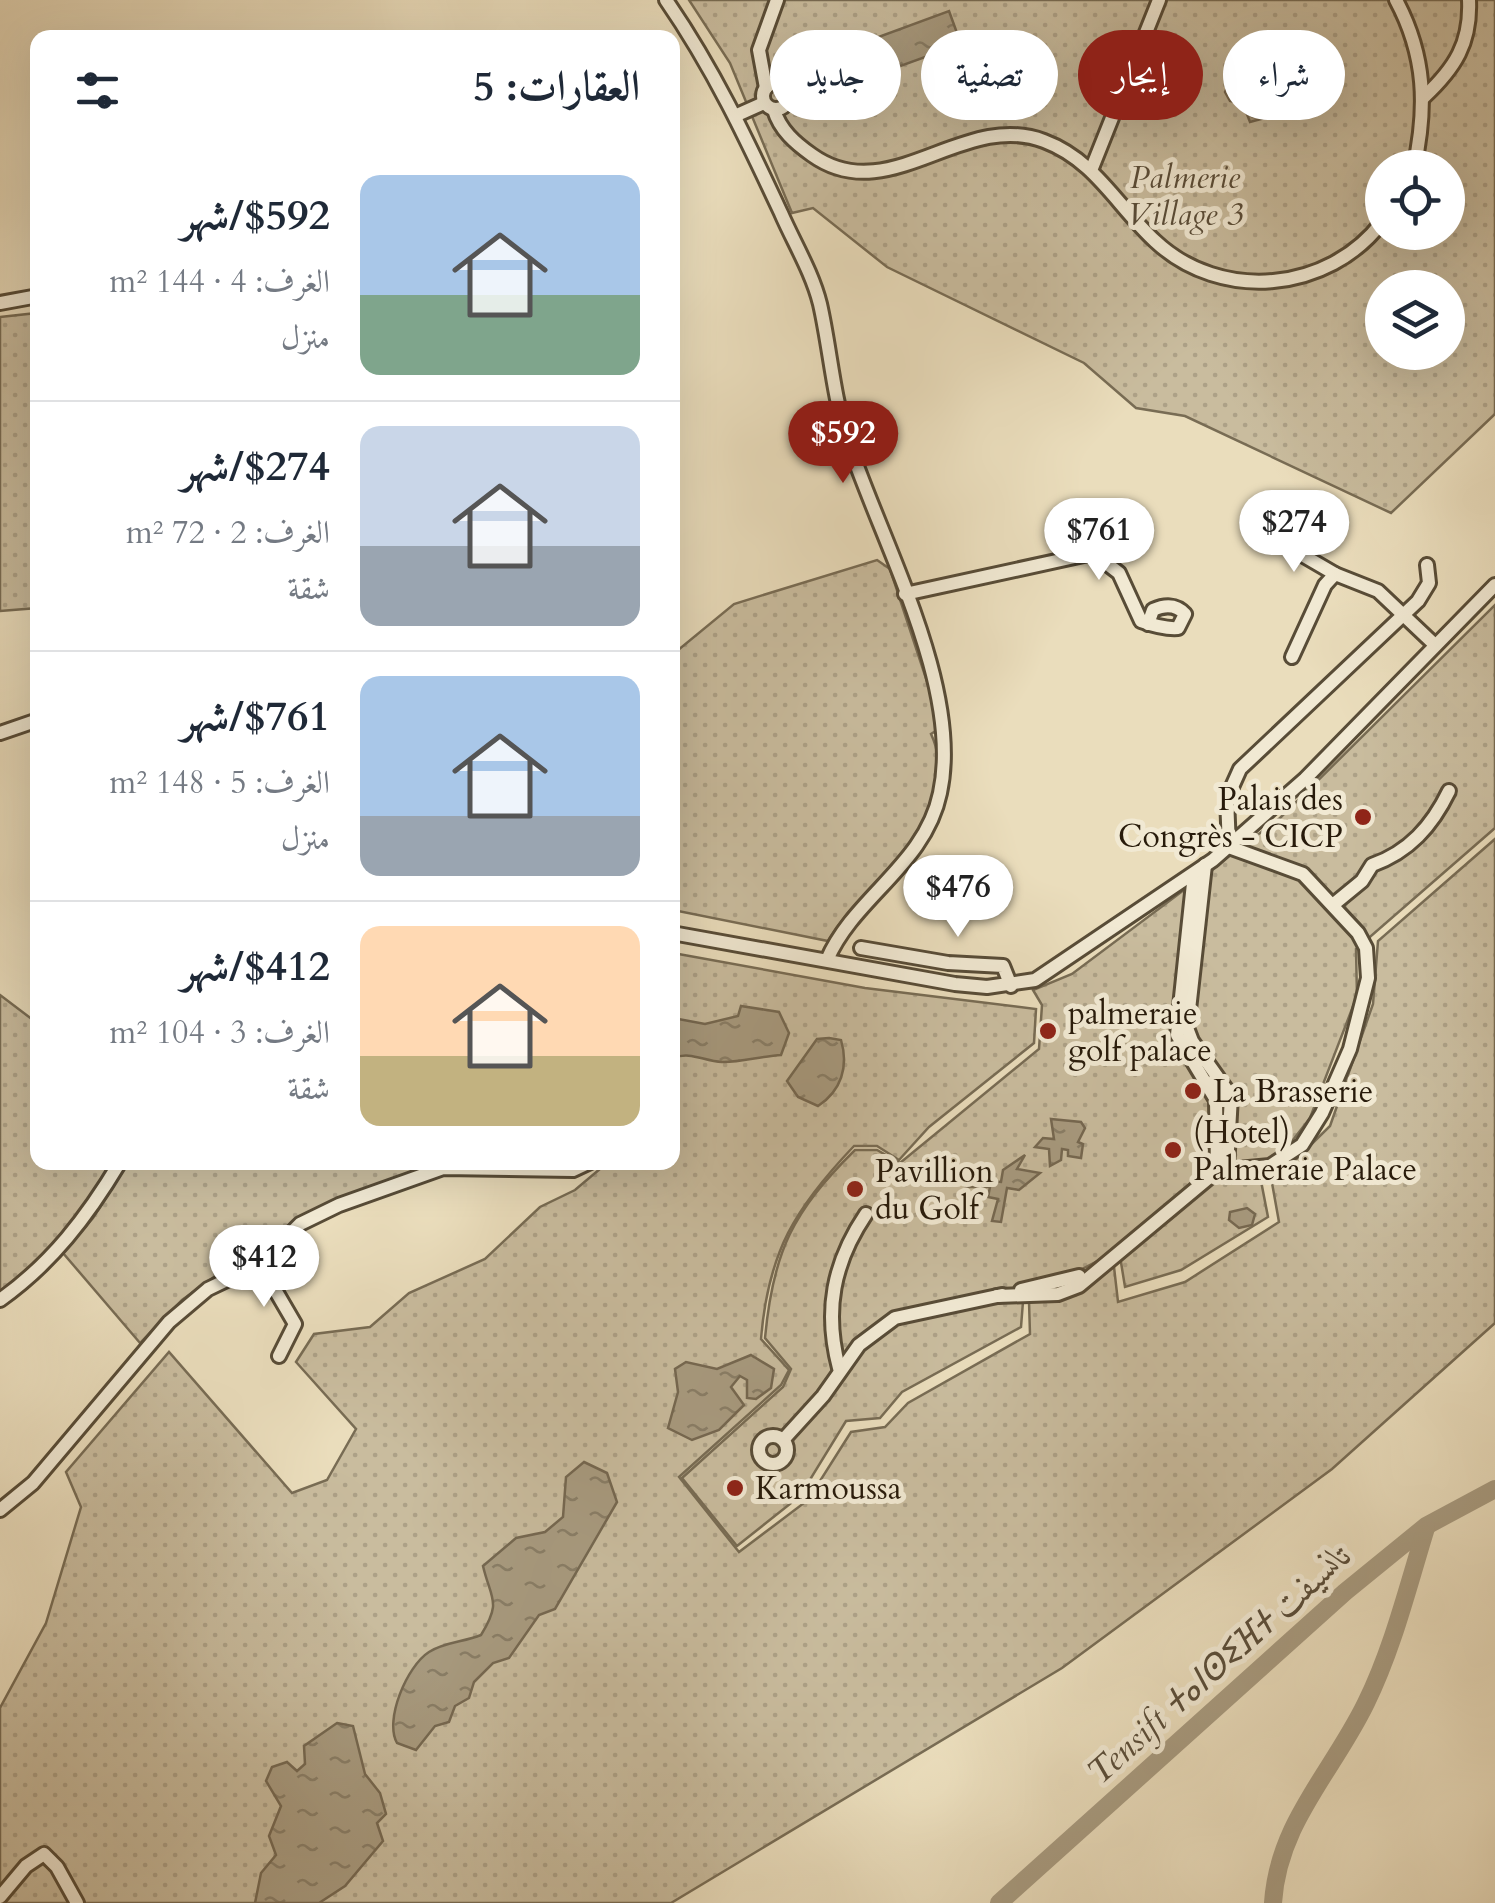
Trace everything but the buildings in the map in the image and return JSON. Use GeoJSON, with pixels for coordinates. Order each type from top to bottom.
{"type":"FeatureCollection","features":[{"type":"Feature","properties":{"kind":"street"},"geometry":{"type":"LineString","coordinates":[[666,0],[737,115],[811,277],[845,433],[905,594],[944,728],[940,796],[934,815],[907,861],[854,918],[826,960]]}},
{"type":"Feature","properties":{"kind":"street"},"geometry":{"type":"LineString","coordinates":[[777,0],[759,50],[769,106],[797,145],[842,170],[888,172],[976,139],[1002,136],[1043,140],[1092,168],[1156,242],[1182,262],[1213,275],[1244,280],[1298,280],[1334,266],[1365,238]]}},
{"type":"Feature","properties":{"kind":"street"},"geometry":{"type":"LineString","coordinates":[[1092,168],[1159,0]]}},
{"type":"Feature","properties":{"kind":"street"},"geometry":{"type":"LineString","coordinates":[[1396,0],[1412,38],[1424,96],[1425,118],[1418,150]]}},
{"type":"Feature","properties":{"kind":"street"},"geometry":{"type":"LineString","coordinates":[[1424,96],[1458,60],[1467,38],[1469,0]]}},
{"type":"Feature","properties":{"kind":"street"},"geometry":{"type":"LineString","coordinates":[[737,115],[769,106],[784,107],[788,92],[776,83],[766,88]]}},
{"type":"Feature","properties":{"kind":"street"},"geometry":{"type":"LineString","coordinates":[[0,302],[30,297]]}},
{"type":"Feature","properties":{"kind":"street"},"geometry":{"type":"LineString","coordinates":[[1276,539],[1335,574],[1378,591],[1436,646]]}},
{"type":"Feature","properties":{"kind":"street"},"geometry":{"type":"LineString","coordinates":[[905,594],[1093,553],[1119,573],[1135,614],[1148,624]]}},
{"type":"Feature","properties":{"kind":"street"},"geometry":{"type":"LineString","coordinates":[[1229,847],[1227,798],[1240,768],[1405,613],[1430,583],[1427,565]]}},
{"type":"Feature","properties":{"kind":"street"},"geometry":{"type":"LineString","coordinates":[[1292,656],[1325,585],[1335,574]]}},
{"type":"Feature","properties":{"kind":"street"},"geometry":{"type":"LineString","coordinates":[[680,934],[955,984],[1011,986],[1054,970],[1229,847],[1305,779],[1495,586]]}},
{"type":"Feature","properties":{"kind":"street"},"geometry":{"type":"LineString","coordinates":[[0,732],[30,723]]}},
{"type":"Feature","properties":{"kind":"street"},"geometry":{"type":"LineString","coordinates":[[1334,904],[1362,881],[1372,865],[1395,858],[1430,826],[1449,791]]}},
{"type":"Feature","properties":{"kind":"street"},"geometry":{"type":"LineString","coordinates":[[783,1440],[823,1396],[859,1345],[895,1318],[1066,1282],[1104,1265],[1222,1169],[1270,1166],[1302,1145],[1344,1064],[1369,962],[1358,933],[1302,874],[1229,847]]}},
{"type":"Feature","properties":{"kind":"street"},"geometry":{"type":"LineString","coordinates":[[1199,870],[1189,977],[1177,1035],[1216,1100],[1222,1169]]}},
{"type":"Feature","properties":{"kind":"street"},"geometry":{"type":"LineString","coordinates":[[860,948],[1002,966],[1011,986]]}},
{"type":"Feature","properties":{"kind":"street"},"geometry":{"type":"LineString","coordinates":[[0,1300],[38,1270],[78,1227],[115,1170]]}},
{"type":"Feature","properties":{"kind":"street"},"geometry":{"type":"LineString","coordinates":[[0,1510],[33,1483],[169,1322],[208,1289],[260,1264],[316,1215],[434,1170],[573,1170]]}},
{"type":"Feature","properties":{"kind":"street"},"geometry":{"type":"LineString","coordinates":[[840,1368],[832,1342],[830,1310],[835,1280],[841,1257],[866,1214]]}},
{"type":"Feature","properties":{"kind":"street"},"geometry":{"type":"LineString","coordinates":[[260,1264],[295,1324],[279,1356]]}},
{"type":"Feature","properties":{"kind":"street"},"geometry":{"type":"LineString","coordinates":[[832,1342],[859,1345]]}},
{"type":"Feature","properties":{"kind":"street"},"geometry":{"type":"LineString","coordinates":[[1,1900],[26,1866],[44,1854],[57,1867],[77,1903]]}},
{"type":"Feature","properties":{"kind":"green space","name":"Palmerie Village 3"},"geometry":{"type":"Polygon","coordinates":[[[689,0],[1495,0],[1495,414],[1391,513],[1185,416],[1136,408],[1084,363],[887,267],[813,208],[792,213],[730,63],[689,0]]]}},
{"type":"Feature","properties":{"kind":"green space"},"geometry":{"type":"Polygon","coordinates":[[[30,314],[30,609],[0,611],[0,317],[30,314]]]}},
{"type":"Feature","properties":{"kind":"green space"},"geometry":{"type":"Polygon","coordinates":[[[877,560],[890,569],[942,727],[931,734],[937,756],[936,779],[921,827],[828,941],[680,911],[680,648],[734,604],[877,560]]]}},
{"type":"Feature","properties":{"kind":"green space"},"geometry":{"type":"Polygon","coordinates":[[[1495,605],[1495,828],[1356,949],[1357,996],[1310,1118],[1261,1181],[1268,1217],[1181,1270],[1125,1287],[1119,1250],[1061,1280],[1024,1289],[1021,1327],[902,1392],[880,1418],[846,1421],[800,1496],[737,1546],[682,1478],[783,1387],[791,1369],[765,1338],[769,1307],[790,1234],[816,1193],[855,1150],[877,1150],[900,1163],[1039,1049],[1042,1005],[1033,990],[1072,974],[1280,818],[1495,605]]]}},
{"type":"Feature","properties":{"kind":"green space"},"geometry":{"type":"Polygon","coordinates":[[[1495,839],[1495,1323],[1332,1469],[1062,1668],[671,1903],[0,1903],[0,1708],[46,1623],[81,1507],[66,1472],[169,1352],[292,1493],[327,1480],[356,1429],[296,1362],[314,1334],[370,1327],[409,1293],[485,1259],[540,1207],[575,1190],[599,1170],[680,1170],[680,954],[865,988],[1036,1009],[1034,1043],[929,1127],[899,1160],[877,1146],[854,1146],[800,1211],[770,1281],[761,1339],[789,1370],[781,1385],[679,1477],[739,1552],[808,1500],[851,1432],[885,1427],[908,1403],[1030,1334],[1029,1301],[1067,1297],[1114,1267],[1118,1302],[1185,1282],[1279,1222],[1272,1183],[1330,1126],[1373,1004],[1378,941],[1495,839]]]}},
{"type":"Feature","properties":{"kind":"green space"},"geometry":{"type":"Polygon","coordinates":[[[0,995],[30,1018],[30,1170],[109,1170],[50,1251],[0,1293],[0,995]]]}},
{"type":"Feature","properties":{"kind":"green space"},"geometry":{"type":"Polygon","coordinates":[[[124,1170],[415,1170],[303,1217],[259,1258],[218,1274],[182,1300],[140,1343],[63,1253],[93,1218],[124,1170]]]}},
{"type":"Feature","properties":{"kind":"water"},"geometry":{"type":"Polygon","coordinates":[[[949,11],[956,30],[921,30],[921,59],[901,66],[901,30],[897,30],[949,11]]]}},
{"type":"Feature","properties":{"kind":"water"},"geometry":{"type":"Polygon","coordinates":[[[741,1006],[779,1012],[789,1033],[781,1055],[728,1062],[680,1056],[680,1019],[705,1024],[738,1016],[741,1006]]]}},
{"type":"Feature","properties":{"kind":"water"},"geometry":{"type":"Polygon","coordinates":[[[817,1039],[841,1040],[843,1069],[837,1086],[818,1106],[798,1097],[787,1081],[817,1039]]]}},
{"type":"Feature","properties":{"kind":"water"},"geometry":{"type":"Polygon","coordinates":[[[1051,1119],[1081,1122],[1085,1128],[1078,1142],[1083,1144],[1081,1158],[1068,1156],[1068,1150],[1062,1149],[1061,1160],[1050,1166],[1049,1149],[1035,1147],[1043,1138],[1054,1139],[1051,1119]]]}},
{"type":"Feature","properties":{"kind":"water"},"geometry":{"type":"Polygon","coordinates":[[[1025,1155],[1017,1169],[1040,1173],[1019,1190],[1007,1188],[1001,1222],[992,1221],[998,1199],[988,1197],[990,1187],[966,1187],[967,1179],[1001,1182],[1003,1170],[1025,1155]]]}},
{"type":"Feature","properties":{"kind":"water"},"geometry":{"type":"Polygon","coordinates":[[[1247,1208],[1255,1214],[1252,1225],[1239,1228],[1229,1220],[1230,1212],[1247,1208]]]}},
{"type":"Feature","properties":{"kind":"water"},"geometry":{"type":"Polygon","coordinates":[[[751,1355],[774,1369],[771,1388],[756,1399],[747,1398],[747,1380],[740,1376],[731,1387],[744,1405],[719,1430],[692,1440],[668,1428],[678,1392],[675,1369],[686,1362],[717,1369],[751,1355]]]}},
{"type":"Feature","properties":{"kind":"water"},"geometry":{"type":"Polygon","coordinates":[[[584,1462],[607,1473],[617,1502],[555,1609],[539,1615],[509,1658],[493,1663],[474,1682],[469,1698],[455,1706],[449,1722],[435,1726],[416,1750],[397,1743],[393,1721],[400,1694],[413,1669],[435,1649],[481,1635],[493,1607],[483,1566],[516,1538],[545,1532],[563,1517],[566,1477],[584,1462]]]}},
{"type":"Feature","properties":{"kind":"water"},"geometry":{"type":"Polygon","coordinates":[[[337,1723],[353,1726],[365,1774],[380,1793],[386,1814],[377,1823],[383,1841],[345,1886],[319,1903],[255,1903],[261,1873],[276,1855],[269,1836],[281,1806],[266,1781],[272,1767],[287,1762],[297,1771],[305,1764],[304,1746],[337,1723]]]}},
{"type":"Feature","properties":{"kind":"waterway","name":"Tensift ⵜⴰⵏⵙⵉⴼⵜ تانسيفت"},"geometry":{"type":"LineString","coordinates":[[999,1903],[1345,1592],[1426,1526],[1495,1489]]}},
{"type":"Feature","properties":{"kind":"waterway"},"geometry":{"type":"LineString","coordinates":[[1273,1903],[1277,1874],[1296,1823],[1376,1682],[1426,1528]]}},
{"type":"Feature","properties":{"kind":"place","name":"Palais des Congrès - CICP"},"geometry":{"type":"Point","coordinates":[1363,817]}},
{"type":"Feature","properties":{"kind":"place","name":"palmeraie golf palace"},"geometry":{"type":"Point","coordinates":[1048,1031]}},
{"type":"Feature","properties":{"kind":"place","name":"La Brasserie"},"geometry":{"type":"Point","coordinates":[1193,1091]}},
{"type":"Feature","properties":{"kind":"place","name":"(Hotel) Palmeraie Palace"},"geometry":{"type":"Point","coordinates":[1173,1150]}},
{"type":"Feature","properties":{"kind":"place","name":"Pavillion du Golf"},"geometry":{"type":"Point","coordinates":[855,1189]}},
{"type":"Feature","properties":{"kind":"place","name":"Karmoussa"},"geometry":{"type":"Point","coordinates":[735,1488]}}]}
